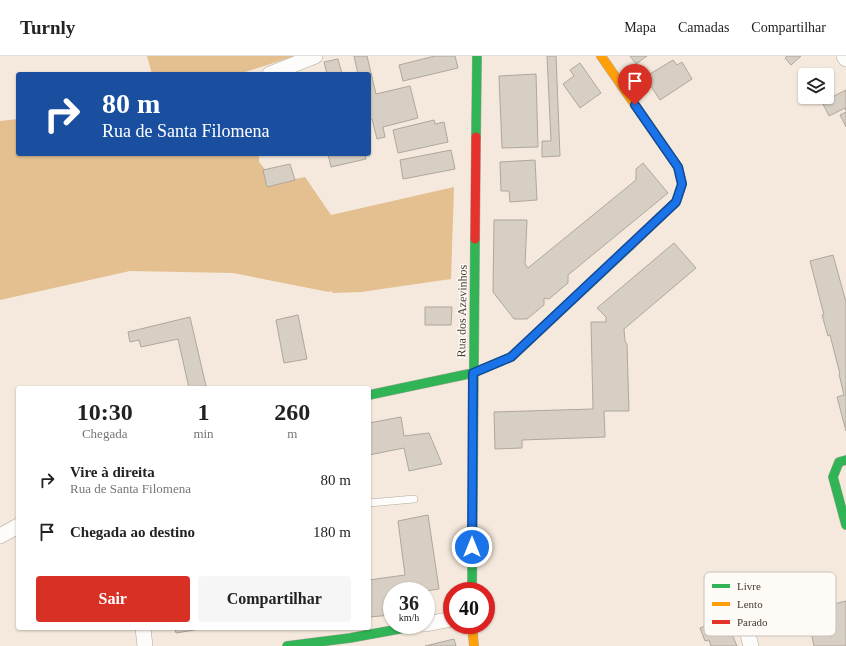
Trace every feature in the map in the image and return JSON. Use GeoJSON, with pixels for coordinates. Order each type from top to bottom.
{"type":"FeatureCollection","features":[{"type":"Feature","properties":{"kind":"street"},"geometry":{"type":"LineString","coordinates":[[275,72],[315,56]]}},
{"type":"Feature","properties":{"kind":"street","name":"Rua dos Azevinhos"},"geometry":{"type":"LineString","coordinates":[[472,582],[476,56]]}},
{"type":"Feature","properties":{"kind":"street"},"geometry":{"type":"LineString","coordinates":[[371,395],[473,373],[511,357],[676,202],[682,184],[678,167],[600,56]]}},
{"type":"Feature","properties":{"kind":"street"},"geometry":{"type":"LineString","coordinates":[[846,460],[839,462],[833,477],[846,525]]}},
{"type":"Feature","properties":{"kind":"street"},"geometry":{"type":"LineString","coordinates":[[0,536],[16,527]]}},
{"type":"Feature","properties":{"kind":"street"},"geometry":{"type":"LineString","coordinates":[[143,630],[145,646]]}},
{"type":"Feature","properties":{"kind":"street"},"geometry":{"type":"LineString","coordinates":[[287,646],[350,642],[383,634]]}},
{"type":"Feature","properties":{"kind":"street"},"geometry":{"type":"LineString","coordinates":[[473,634],[474,646]]}},
{"type":"Feature","properties":{"kind":"street"},"geometry":{"type":"LineString","coordinates":[[748,636],[751,646]]}},
{"type":"Feature","properties":{"kind":"lane"},"geometry":{"type":"LineString","coordinates":[[371,503],[414,499]]}},
{"type":"Feature","properties":{"kind":"shaded area"},"geometry":{"type":"Polygon","coordinates":[[[147,56],[295,56],[245,72],[151,72],[147,56]]]}},
{"type":"Feature","properties":{"kind":"shaded area"},"geometry":{"type":"Polygon","coordinates":[[[16,119],[16,156],[259,156],[259,162],[276,183],[305,177],[331,215],[454,187],[451,279],[361,292],[333,293],[331,291],[329,292],[233,273],[130,271],[0,300],[0,121],[16,119]]]}},
{"type":"Feature","properties":{"kind":"building"},"geometry":{"type":"Polygon","coordinates":[[[354,56],[367,56],[371,72],[358,72],[354,56]]]}},
{"type":"Feature","properties":{"kind":"building"},"geometry":{"type":"Polygon","coordinates":[[[435,56],[455,56],[458,68],[403,81],[399,65],[435,56]]]}},
{"type":"Feature","properties":{"kind":"building"},"geometry":{"type":"Polygon","coordinates":[[[547,56],[556,56],[560,156],[542,157],[542,141],[551,141],[547,56]]]}},
{"type":"Feature","properties":{"kind":"building"},"geometry":{"type":"Polygon","coordinates":[[[630,56],[647,56],[636,64],[630,56]]]}},
{"type":"Feature","properties":{"kind":"building"},"geometry":{"type":"Polygon","coordinates":[[[787,56],[801,56],[791,65],[785,58],[787,56]]]}},
{"type":"Feature","properties":{"kind":"building"},"geometry":{"type":"Polygon","coordinates":[[[338,59],[341,72],[326,72],[324,62],[338,59]]]}},
{"type":"Feature","properties":{"kind":"building"},"geometry":{"type":"Polygon","coordinates":[[[673,60],[677,65],[682,62],[692,79],[660,100],[645,77],[673,60]]]}},
{"type":"Feature","properties":{"kind":"building"},"geometry":{"type":"Polygon","coordinates":[[[580,63],[601,93],[580,108],[563,84],[574,76],[570,70],[580,63]]]}},
{"type":"Feature","properties":{"kind":"building"},"geometry":{"type":"Polygon","coordinates":[[[371,73],[376,94],[410,86],[418,118],[383,127],[385,137],[377,139],[372,119],[371,73]]]}},
{"type":"Feature","properties":{"kind":"building"},"geometry":{"type":"Polygon","coordinates":[[[536,74],[538,147],[502,148],[499,76],[536,74]]]}},
{"type":"Feature","properties":{"kind":"building"},"geometry":{"type":"Polygon","coordinates":[[[846,90],[846,111],[845,108],[829,116],[823,104],[834,104],[834,96],[846,90]]]}},
{"type":"Feature","properties":{"kind":"building"},"geometry":{"type":"Polygon","coordinates":[[[846,112],[846,127],[840,115],[846,112]]]}},
{"type":"Feature","properties":{"kind":"building"},"geometry":{"type":"Polygon","coordinates":[[[434,120],[435,124],[444,122],[448,142],[398,153],[393,130],[434,120]]]}},
{"type":"Feature","properties":{"kind":"building"},"geometry":{"type":"Polygon","coordinates":[[[451,150],[455,169],[403,179],[400,160],[451,150]]]}},
{"type":"Feature","properties":{"kind":"building"},"geometry":{"type":"Polygon","coordinates":[[[328,156],[365,156],[366,159],[331,167],[328,156]]]}},
{"type":"Feature","properties":{"kind":"building"},"geometry":{"type":"Polygon","coordinates":[[[535,160],[537,200],[510,202],[509,191],[501,191],[500,162],[535,160]]]}},
{"type":"Feature","properties":{"kind":"building"},"geometry":{"type":"Polygon","coordinates":[[[643,163],[668,193],[568,275],[568,283],[549,299],[544,298],[544,305],[527,319],[514,319],[493,292],[494,220],[527,220],[525,264],[528,268],[636,180],[636,169],[643,163]]]}},
{"type":"Feature","properties":{"kind":"building"},"geometry":{"type":"Polygon","coordinates":[[[290,164],[295,180],[267,187],[263,170],[290,164]]]}},
{"type":"Feature","properties":{"kind":"building"},"geometry":{"type":"Polygon","coordinates":[[[674,243],[696,268],[624,329],[625,341],[627,344],[629,411],[604,411],[605,437],[522,440],[522,448],[495,449],[494,412],[593,409],[591,322],[606,322],[606,317],[597,308],[674,243]]]}},
{"type":"Feature","properties":{"kind":"building"},"geometry":{"type":"Polygon","coordinates":[[[833,255],[846,302],[846,431],[837,397],[844,395],[840,374],[830,335],[828,336],[822,315],[824,315],[810,261],[833,255]]]}},
{"type":"Feature","properties":{"kind":"building"},"geometry":{"type":"Polygon","coordinates":[[[425,307],[452,307],[451,325],[425,325],[425,307]]]}},
{"type":"Feature","properties":{"kind":"building"},"geometry":{"type":"Polygon","coordinates":[[[298,315],[307,359],[284,363],[276,320],[298,315]]]}},
{"type":"Feature","properties":{"kind":"building"},"geometry":{"type":"Polygon","coordinates":[[[190,317],[206,386],[189,386],[178,339],[141,347],[139,340],[130,342],[128,332],[190,317]]]}},
{"type":"Feature","properties":{"kind":"building"},"geometry":{"type":"Polygon","coordinates":[[[401,417],[404,436],[429,433],[442,464],[409,471],[404,448],[371,455],[371,423],[401,417]]]}},
{"type":"Feature","properties":{"kind":"building"},"geometry":{"type":"Polygon","coordinates":[[[428,515],[439,589],[435,590],[435,582],[383,582],[383,616],[371,617],[371,580],[405,575],[398,521],[428,515]]]}},
{"type":"Feature","properties":{"kind":"building"},"geometry":{"type":"Polygon","coordinates":[[[846,601],[846,646],[814,646],[812,636],[836,636],[836,604],[846,601]]]}},
{"type":"Feature","properties":{"kind":"building"},"geometry":{"type":"Polygon","coordinates":[[[704,626],[704,636],[733,636],[737,646],[711,646],[709,640],[705,641],[700,628],[704,626]]]}},
{"type":"Feature","properties":{"kind":"building"},"geometry":{"type":"Polygon","coordinates":[[[175,630],[194,630],[176,633],[175,630]]]}},
{"type":"Feature","properties":{"kind":"building"},"geometry":{"type":"Polygon","coordinates":[[[454,639],[456,646],[425,646],[454,639]]]}},
{"type":"Feature","properties":{"kind":"traffic: fast"},"geometry":{"type":"LineString","coordinates":[[476,137],[477,56]]}},
{"type":"Feature","properties":{"kind":"traffic: fast"},"geometry":{"type":"LineString","coordinates":[[472,582],[475,239]]}},
{"type":"Feature","properties":{"kind":"traffic: fast"},"geometry":{"type":"LineString","coordinates":[[371,395],[473,373],[511,357],[631,245]]}},
{"type":"Feature","properties":{"kind":"traffic: fast"},"geometry":{"type":"LineString","coordinates":[[846,460],[839,462],[833,477],[846,525]]}},
{"type":"Feature","properties":{"kind":"traffic: fast"},"geometry":{"type":"LineString","coordinates":[[287,646],[350,638],[383,632]]}},
{"type":"Feature","properties":{"kind":"traffic: slow"},"geometry":{"type":"LineString","coordinates":[[601,56],[678,167],[682,184],[676,202],[631,245]]}},
{"type":"Feature","properties":{"kind":"traffic: slow"},"geometry":{"type":"LineString","coordinates":[[473,634],[474,646]]}},
{"type":"Feature","properties":{"kind":"traffic: jam"},"geometry":{"type":"LineString","coordinates":[[475,239],[476,137]]}},
{"type":"Feature","properties":{"kind":"route"},"geometry":{"type":"LineString","coordinates":[[472,547],[473,373],[511,357],[676,202],[682,184],[678,167],[635,105]]}}]}
